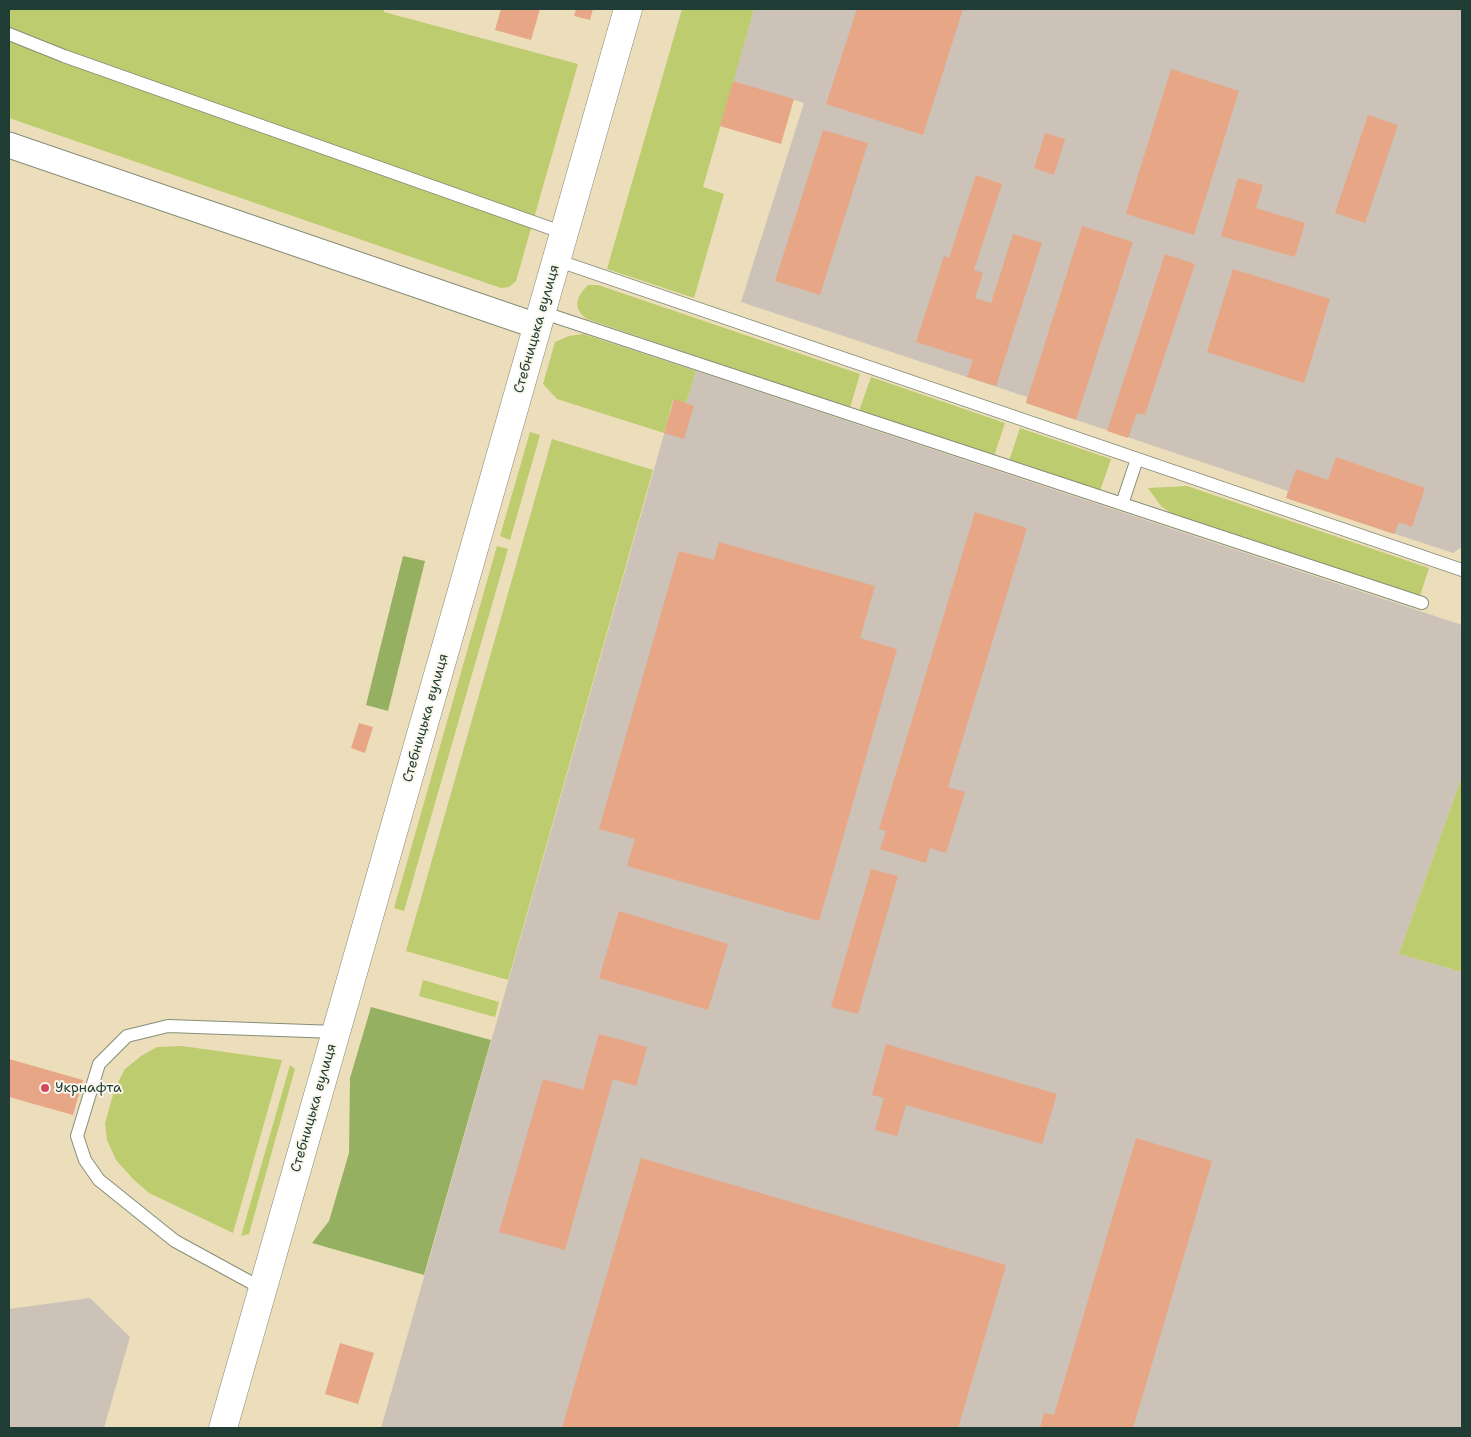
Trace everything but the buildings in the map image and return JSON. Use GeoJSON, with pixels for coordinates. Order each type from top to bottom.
{"type":"FeatureCollection","features":[{"type":"Feature","properties":{"kind":"street","name":"Стебницька вулиця"},"geometry":{"type":"LineString","coordinates":[[223,1428],[628,9]]}},
{"type":"Feature","properties":{"kind":"street"},"geometry":{"type":"LineString","coordinates":[[9,144],[539,319]]}},
{"type":"Feature","properties":{"kind":"lane"},"geometry":{"type":"LineString","coordinates":[[9,34],[73,59],[564,233]]}},
{"type":"Feature","properties":{"kind":"lane"},"geometry":{"type":"LineString","coordinates":[[556,260],[1462,570]]}},
{"type":"Feature","properties":{"kind":"lane"},"geometry":{"type":"LineString","coordinates":[[539,319],[1122,504],[1422,603]]}},
{"type":"Feature","properties":{"kind":"lane"},"geometry":{"type":"LineString","coordinates":[[1122,504],[1137,459]]}},
{"type":"Feature","properties":{"kind":"lane"},"geometry":{"type":"LineString","coordinates":[[263,1289],[175,1241],[99,1180],[85,1160],[77,1136],[99,1064],[127,1036],[168,1026],[336,1032]]}},
{"type":"Feature","properties":{"kind":"shaded area"},"geometry":{"type":"Polygon","coordinates":[[[754,9],[1462,9],[1462,547],[1453,553],[1286,498],[1288,491],[1026,403],[1027,397],[741,302],[804,103],[733,81],[754,9]]]}},
{"type":"Feature","properties":{"kind":"shaded area"},"geometry":{"type":"Polygon","coordinates":[[[696,371],[1462,625],[1462,776],[1399,954],[1462,972],[1462,1428],[381,1428],[674,399],[686,403],[696,371]]]}},
{"type":"Feature","properties":{"kind":"shaded area"},"geometry":{"type":"Polygon","coordinates":[[[90,1298],[130,1337],[104,1428],[9,1428],[9,1309],[90,1298]]]}},
{"type":"Feature","properties":{"kind":"green space"},"geometry":{"type":"Polygon","coordinates":[[[9,9],[384,9],[384,12],[578,64],[516,281],[509,287],[501,288],[9,118],[9,9]]]}},
{"type":"Feature","properties":{"kind":"green space"},"geometry":{"type":"Polygon","coordinates":[[[682,9],[754,9],[703,187],[724,194],[694,298],[607,269],[682,9]]]}},
{"type":"Feature","properties":{"kind":"green space"},"geometry":{"type":"Polygon","coordinates":[[[588,285],[598,285],[860,374],[850,408],[587,319],[579,311],[577,302],[588,285]]]}},
{"type":"Feature","properties":{"kind":"green space"},"geometry":{"type":"Polygon","coordinates":[[[583,334],[696,371],[686,403],[673,400],[664,433],[557,399],[543,384],[555,342],[569,336],[583,334]]]}},
{"type":"Feature","properties":{"kind":"green space"},"geometry":{"type":"Polygon","coordinates":[[[871,377],[1005,423],[994,456],[859,411],[871,377]]]}},
{"type":"Feature","properties":{"kind":"green space"},"geometry":{"type":"Polygon","coordinates":[[[1020,428],[1111,459],[1100,491],[1009,461],[1020,428]]]}},
{"type":"Feature","properties":{"kind":"green space"},"geometry":{"type":"Polygon","coordinates":[[[530,432],[540,435],[510,540],[500,536],[530,432]]]}},
{"type":"Feature","properties":{"kind":"green space"},"geometry":{"type":"Polygon","coordinates":[[[552,439],[653,470],[508,980],[406,951],[552,439]]]}},
{"type":"Feature","properties":{"kind":"green space"},"geometry":{"type":"Polygon","coordinates":[[[1187,486],[1429,568],[1419,599],[1175,516],[1161,506],[1148,488],[1187,486]]]}},
{"type":"Feature","properties":{"kind":"green space"},"geometry":{"type":"Polygon","coordinates":[[[497,546],[508,549],[404,911],[394,908],[497,546]]]}},
{"type":"Feature","properties":{"kind":"green space"},"geometry":{"type":"Polygon","coordinates":[[[403,556],[425,561],[388,711],[366,705],[403,556]]]}},
{"type":"Feature","properties":{"kind":"green space"},"geometry":{"type":"Polygon","coordinates":[[[1462,776],[1462,972],[1399,954],[1462,776]]]}},
{"type":"Feature","properties":{"kind":"green space"},"geometry":{"type":"Polygon","coordinates":[[[423,980],[499,1002],[495,1017],[419,996],[423,980]]]}},
{"type":"Feature","properties":{"kind":"green space"},"geometry":{"type":"Polygon","coordinates":[[[371,1007],[491,1040],[424,1275],[312,1243],[329,1221],[349,1153],[350,1078],[371,1007]]]}},
{"type":"Feature","properties":{"kind":"green space"},"geometry":{"type":"Polygon","coordinates":[[[182,1046],[282,1060],[233,1233],[149,1193],[116,1160],[107,1140],[105,1123],[115,1088],[125,1069],[141,1056],[157,1047],[182,1046]]]}},
{"type":"Feature","properties":{"kind":"green space"},"geometry":{"type":"Polygon","coordinates":[[[290,1065],[295,1069],[249,1234],[241,1236],[290,1065]]]}},
{"type":"Feature","properties":{"kind":"place","name":"Укрнафта"},"geometry":{"type":"Point","coordinates":[45,1088]}}]}
